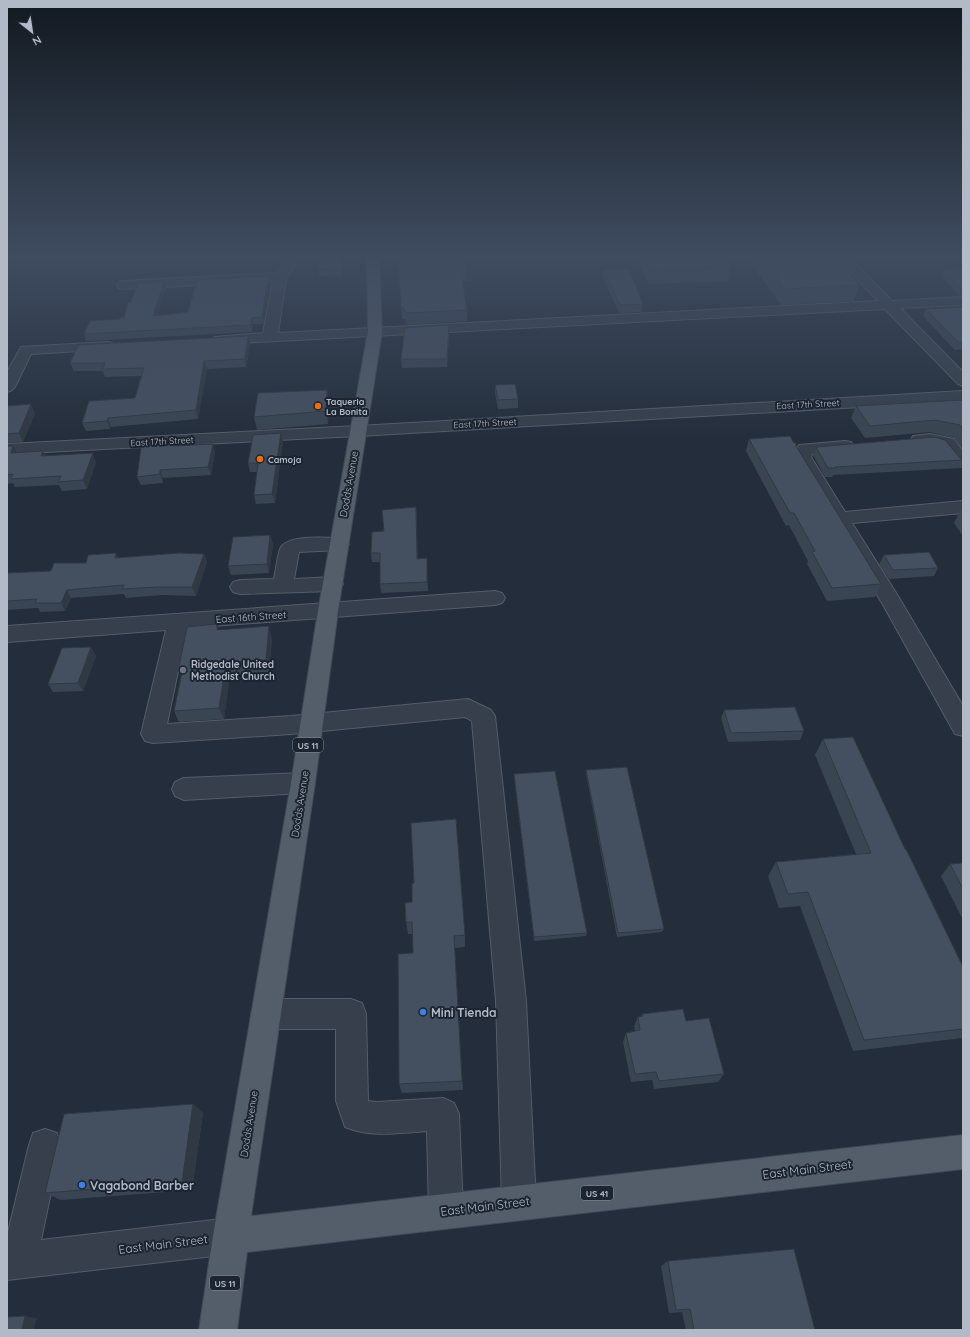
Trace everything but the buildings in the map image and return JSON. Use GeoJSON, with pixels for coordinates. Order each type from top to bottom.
{"type":"FeatureCollection","features":[{"type":"Feature","properties":{"kind":"main road","name":"Dodds Avenue"},"geometry":{"type":"LineString","coordinates":[[218,1330],[231,1236],[303,783],[328,611],[375,332],[375,316]]}},
{"type":"Feature","properties":{"kind":"main road","name":"East Main Street"},"geometry":{"type":"LineString","coordinates":[[231,1236],[963,1152]]}},
{"type":"Feature","properties":{"kind":"street"},"geometry":{"type":"LineString","coordinates":[[270,338],[274,316]]}},
{"type":"Feature","properties":{"kind":"street"},"geometry":{"type":"LineString","coordinates":[[207,341],[671,316]]}},
{"type":"Feature","properties":{"kind":"street"},"geometry":{"type":"LineString","coordinates":[[899,316],[963,381]]}},
{"type":"Feature","properties":{"kind":"street"},"geometry":{"type":"LineString","coordinates":[[7,387],[26,350],[120,345]]}},
{"type":"Feature","properties":{"kind":"street"},"geometry":{"type":"LineString","coordinates":[[945,362],[963,361]]}},
{"type":"Feature","properties":{"kind":"street","name":"East 17th Street"},"geometry":{"type":"LineString","coordinates":[[7,449],[358,431],[963,396]]}},
{"type":"Feature","properties":{"kind":"street"},"geometry":{"type":"LineString","coordinates":[[899,441],[930,439],[948,442],[963,462]]}},
{"type":"Feature","properties":{"kind":"street"},"geometry":{"type":"LineString","coordinates":[[860,444],[805,449],[802,457],[840,518],[963,727]]}},
{"type":"Feature","properties":{"kind":"street"},"geometry":{"type":"LineString","coordinates":[[840,518],[963,507]]}},
{"type":"Feature","properties":{"kind":"street"},"geometry":{"type":"LineString","coordinates":[[288,586],[284,580],[290,549],[297,545],[339,544]]}},
{"type":"Feature","properties":{"kind":"street"},"geometry":{"type":"LineString","coordinates":[[240,588],[333,584]]}},
{"type":"Feature","properties":{"kind":"street","name":"East 16th Street"},"geometry":{"type":"LineString","coordinates":[[7,634],[495,598]]}},
{"type":"Feature","properties":{"kind":"street"},"geometry":{"type":"LineString","coordinates":[[178,622],[153,734],[468,708],[483,716],[511,1000],[519,1202]]}},
{"type":"Feature","properties":{"kind":"street"},"geometry":{"type":"LineString","coordinates":[[184,790],[303,783]]}},
{"type":"Feature","properties":{"kind":"street"},"geometry":{"type":"LineString","coordinates":[[266,1014],[351,1014],[352,1101],[356,1116],[377,1118],[443,1114],[446,1211]]}},
{"type":"Feature","properties":{"kind":"street"},"geometry":{"type":"LineString","coordinates":[[13,1262],[45,1145]]}},
{"type":"Feature","properties":{"kind":"street","name":"East Main Street"},"geometry":{"type":"LineString","coordinates":[[13,1262],[231,1236]]}},
{"type":"Feature","properties":{"kind":"place","name":"Taqueria La Bonita"},"geometry":{"type":"Point","coordinates":[318,406]}},
{"type":"Feature","properties":{"kind":"place","name":"Camoja"},"geometry":{"type":"Point","coordinates":[260,459]}},
{"type":"Feature","properties":{"kind":"place","name":"Ridgedale United Methodist Church"},"geometry":{"type":"Point","coordinates":[183,670]}},
{"type":"Feature","properties":{"kind":"place","name":"Mini Tienda"},"geometry":{"type":"Point","coordinates":[423,1012]}},
{"type":"Feature","properties":{"kind":"place","name":"Vagabond Barber"},"geometry":{"type":"Point","coordinates":[82,1185]}}]}
